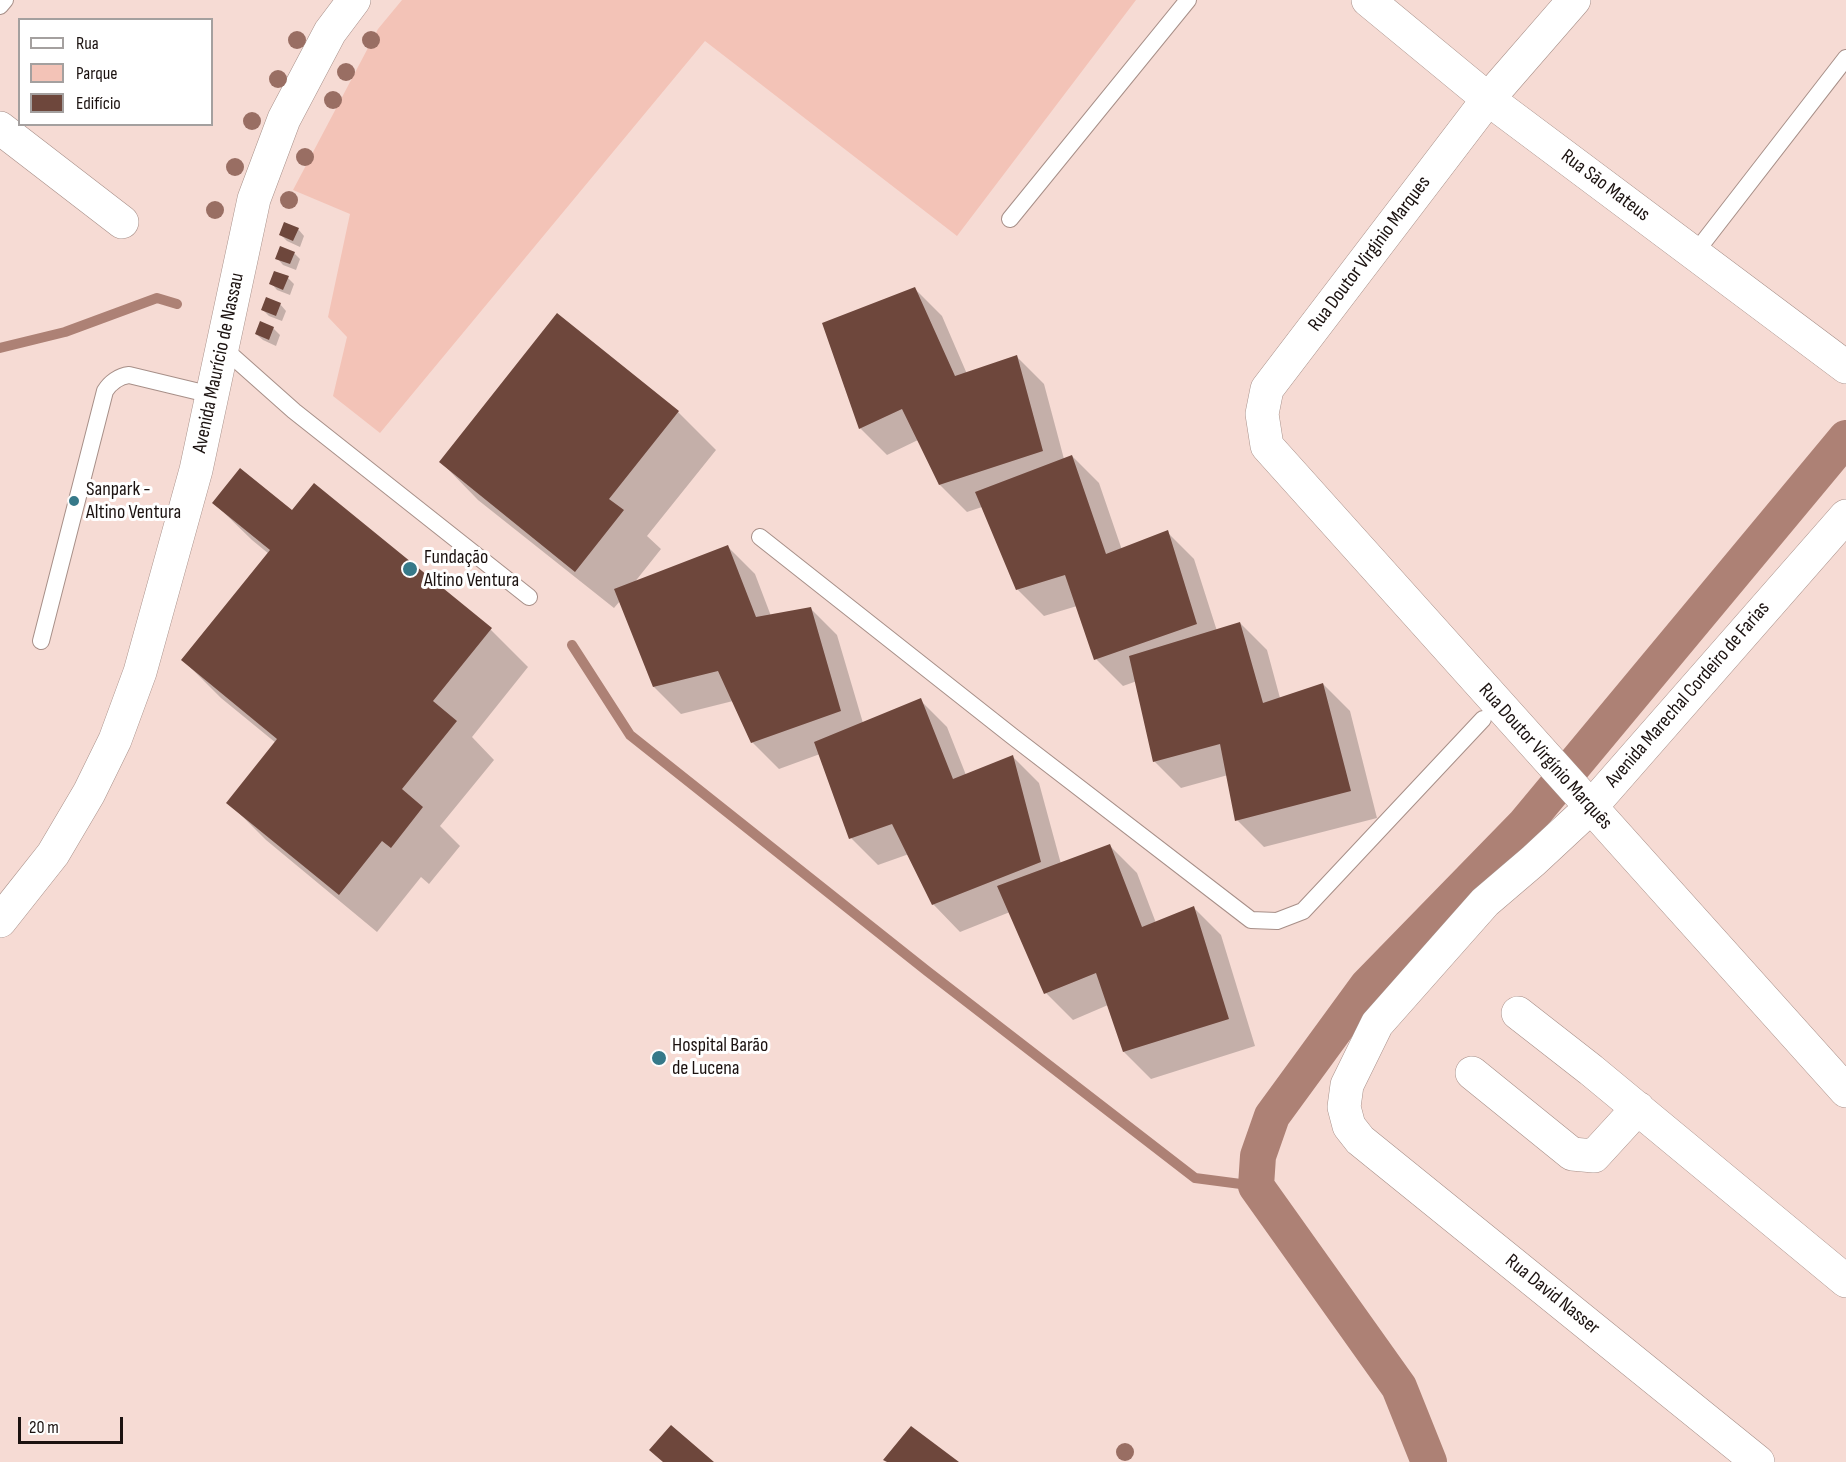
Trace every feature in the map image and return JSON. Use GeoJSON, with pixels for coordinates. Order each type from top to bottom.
{"type":"FeatureCollection","features":[{"type":"Feature","properties":{"kind":"street","name":"Avenida Maurício de Nassau"},"geometry":{"type":"LineString","coordinates":[[0,921],[52,854],[89,793],[115,741],[140,672],[196,470],[254,199],[284,119],[330,32],[354,0]]}},
{"type":"Feature","properties":{"kind":"street","name":"Rua São Mateus"},"geometry":{"type":"LineString","coordinates":[[1368,0],[1488,99],[1842,364]]}},
{"type":"Feature","properties":{"kind":"street","name":"Rua Doutor Virginio Marques"},"geometry":{"type":"LineString","coordinates":[[1262,414],[1267,389],[1488,99],[1574,0]]}},
{"type":"Feature","properties":{"kind":"street"},"geometry":{"type":"LineString","coordinates":[[0,128],[122,222]]}},
{"type":"Feature","properties":{"kind":"street","name":"Rua Doutor Virgínio Marquês"},"geometry":{"type":"LineString","coordinates":[[1262,414],[1267,446],[1489,710],[1535,746],[1846,1091]]}},
{"type":"Feature","properties":{"kind":"street","name":"Avenida Marechal Cordeiro de Farias"},"geometry":{"type":"LineString","coordinates":[[1349,1126],[1344,1107],[1347,1084],[1377,1024],[1485,902],[1533,861],[1583,801],[1846,516]]}},
{"type":"Feature","properties":{"kind":"street"},"geometry":{"type":"LineString","coordinates":[[1518,1013],[1638,1108],[1846,1281]]}},
{"type":"Feature","properties":{"kind":"street"},"geometry":{"type":"LineString","coordinates":[[1472,1072],[1572,1154],[1594,1156],[1638,1108]]}},
{"type":"Feature","properties":{"kind":"street","name":"Rua David Nasser"},"geometry":{"type":"LineString","coordinates":[[1349,1126],[1360,1140],[1758,1462]]}},
{"type":"Feature","properties":{"kind":"lane"},"geometry":{"type":"LineString","coordinates":[[0,6],[5,0]]}},
{"type":"Feature","properties":{"kind":"lane"},"geometry":{"type":"LineString","coordinates":[[1010,219],[1188,0]]}},
{"type":"Feature","properties":{"kind":"lane"},"geometry":{"type":"LineString","coordinates":[[1695,254],[1846,58]]}},
{"type":"Feature","properties":{"kind":"lane"},"geometry":{"type":"LineString","coordinates":[[222,347],[294,411],[528,597]]}},
{"type":"Feature","properties":{"kind":"lane"},"geometry":{"type":"LineString","coordinates":[[41,641],[108,386],[119,378],[129,375],[212,395]]}},
{"type":"Feature","properties":{"kind":"lane"},"geometry":{"type":"LineString","coordinates":[[760,537],[1012,736],[1251,920],[1277,921],[1303,911],[1489,710]]}},
{"type":"Feature","properties":{"kind":"green space"},"geometry":{"type":"Polygon","coordinates":[[[402,0],[1136,0],[957,236],[705,41],[380,433],[333,396],[347,337],[328,317],[350,214],[293,190],[378,29],[402,0]]]}},
{"type":"Feature","properties":{"kind":"building"},"geometry":{"type":"Polygon","coordinates":[[[284,222],[299,228],[293,241],[279,235],[284,222]]]}},
{"type":"Feature","properties":{"kind":"building"},"geometry":{"type":"Polygon","coordinates":[[[280,246],[295,252],[290,264],[275,259],[280,246]]]}},
{"type":"Feature","properties":{"kind":"building"},"geometry":{"type":"Polygon","coordinates":[[[274,271],[289,276],[283,290],[269,284],[274,271]]]}},
{"type":"Feature","properties":{"kind":"building"},"geometry":{"type":"Polygon","coordinates":[[[915,287],[955,376],[1017,355],[1043,451],[939,485],[902,409],[859,429],[822,323],[915,287]]]}},
{"type":"Feature","properties":{"kind":"building"},"geometry":{"type":"Polygon","coordinates":[[[266,297],[281,303],[276,316],[261,310],[266,297]]]}},
{"type":"Feature","properties":{"kind":"building"},"geometry":{"type":"Polygon","coordinates":[[[557,313],[679,411],[609,499],[624,510],[575,572],[439,462],[557,313]]]}},
{"type":"Feature","properties":{"kind":"building"},"geometry":{"type":"Polygon","coordinates":[[[260,321],[274,327],[269,340],[255,334],[260,321]]]}},
{"type":"Feature","properties":{"kind":"building"},"geometry":{"type":"Polygon","coordinates":[[[1072,455],[1106,554],[1168,530],[1197,624],[1094,660],[1065,575],[1016,590],[975,492],[1072,455]]]}},
{"type":"Feature","properties":{"kind":"building"},"geometry":{"type":"Polygon","coordinates":[[[240,468],[292,510],[314,483],[492,628],[433,701],[457,721],[402,789],[423,807],[391,848],[382,841],[339,895],[226,803],[277,739],[181,660],[270,550],[212,503],[240,468]]]}},
{"type":"Feature","properties":{"kind":"building"},"geometry":{"type":"Polygon","coordinates":[[[728,545],[756,617],[811,607],[841,711],[751,743],[718,671],[653,687],[614,589],[728,545]]]}},
{"type":"Feature","properties":{"kind":"building"},"geometry":{"type":"Polygon","coordinates":[[[1240,622],[1263,703],[1323,683],[1351,791],[1235,821],[1220,744],[1153,762],[1129,656],[1240,622]]]}},
{"type":"Feature","properties":{"kind":"building"},"geometry":{"type":"Polygon","coordinates":[[[921,698],[953,779],[1013,755],[1041,862],[932,905],[892,824],[849,839],[814,742],[921,698]]]}},
{"type":"Feature","properties":{"kind":"building"},"geometry":{"type":"Polygon","coordinates":[[[1110,844],[1142,927],[1194,906],[1229,1019],[1123,1052],[1096,973],[1044,994],[997,886],[1110,844]]]}},
{"type":"Feature","properties":{"kind":"building"},"geometry":{"type":"Polygon","coordinates":[[[671,1425],[714,1462],[663,1462],[649,1450],[671,1425]]]}},
{"type":"Feature","properties":{"kind":"building"},"geometry":{"type":"Polygon","coordinates":[[[911,1426],[959,1462],[887,1462],[883,1460],[911,1426]]]}},
{"type":"Feature","properties":{"kind":"waterway"},"geometry":{"type":"LineString","coordinates":[[0,348],[65,332],[157,298],[177,304]]}},
{"type":"Feature","properties":{"kind":"waterway"},"geometry":{"type":"LineString","coordinates":[[1429,1462],[1399,1387],[1256,1186],[1258,1156],[1272,1116],[1367,986],[1525,824],[1846,438]]}},
{"type":"Feature","properties":{"kind":"waterway"},"geometry":{"type":"LineString","coordinates":[[572,645],[630,735],[927,971],[1195,1178],[1256,1186]]}},
{"type":"Feature","properties":{"kind":"place","name":"Sanpark - Altino Ventura"},"geometry":{"type":"Point","coordinates":[74,501]}},
{"type":"Feature","properties":{"kind":"place","name":"Fundação Altino Ventura"},"geometry":{"type":"Point","coordinates":[410,569]}},
{"type":"Feature","properties":{"kind":"place","name":"Hospital Barão de Lucena"},"geometry":{"type":"Point","coordinates":[659,1058]}}]}
